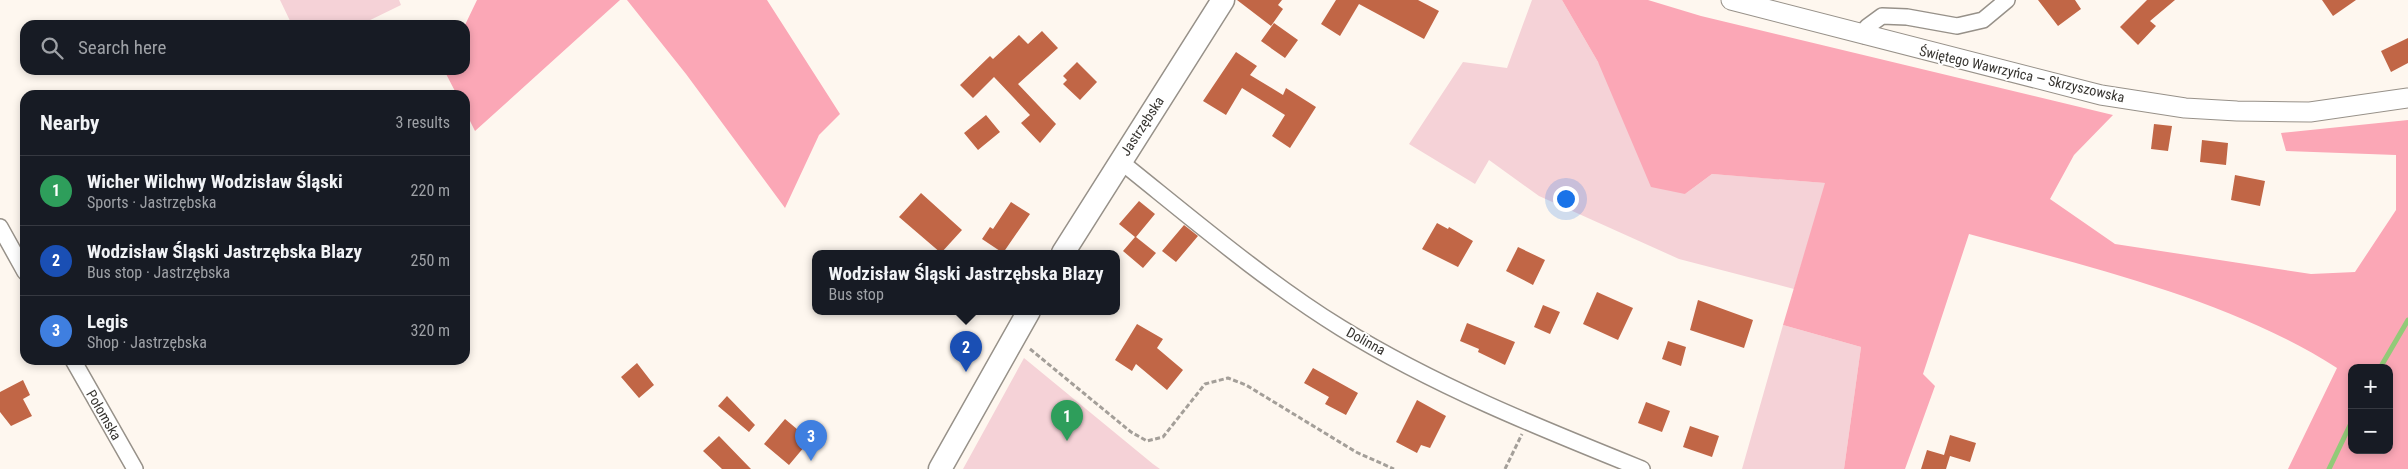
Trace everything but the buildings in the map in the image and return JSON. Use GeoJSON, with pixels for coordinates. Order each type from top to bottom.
{"type":"FeatureCollection","features":[{"type":"Feature","properties":{"kind":"main road","name":"Jastrzębska"},"geometry":{"type":"LineString","coordinates":[[1065,250],[1223,0]]}},
{"type":"Feature","properties":{"kind":"main road"},"geometry":{"type":"LineString","coordinates":[[940,469],[1027,315]]}},
{"type":"Feature","properties":{"kind":"street","name":"Świętego Wawrzyńca — Skrzyszowska"},"geometry":{"type":"LineString","coordinates":[[1731,0],[2100,95],[2185,108],[2237,112],[2310,112],[2408,98]]}},
{"type":"Feature","properties":{"kind":"street"},"geometry":{"type":"LineString","coordinates":[[1865,36],[1867,26],[1882,16],[1900,16],[1957,26],[1983,20],[2007,0]]}},
{"type":"Feature","properties":{"kind":"street","name":"Dolinna"},"geometry":{"type":"LineString","coordinates":[[1120,161],[1284,289],[1341,328],[1410,366],[1527,422],[1642,469]]}},
{"type":"Feature","properties":{"kind":"street"},"geometry":{"type":"LineString","coordinates":[[0,227],[20,263]]}},
{"type":"Feature","properties":{"kind":"street","name":"Połomska"},"geometry":{"type":"LineString","coordinates":[[76,365],[135,469]]}},
{"type":"Feature","properties":{"kind":"path"},"geometry":{"type":"LineString","coordinates":[[1014,336],[1131,432],[1147,440],[1163,437],[1205,384],[1228,378],[1246,385],[1356,452],[1394,469]]}},
{"type":"Feature","properties":{"kind":"path"},"geometry":{"type":"LineString","coordinates":[[1505,469],[1527,422]]}},
{"type":"Feature","properties":{"kind":"shaded area"},"geometry":{"type":"Polygon","coordinates":[[[280,0],[399,0],[401,5],[370,20],[290,20],[280,0]]]}},
{"type":"Feature","properties":{"kind":"shaded area"},"geometry":{"type":"Polygon","coordinates":[[[477,0],[620,0],[475,131],[470,121],[470,90],[454,90],[447,75],[470,75],[470,20],[467,20],[477,0]]]}},
{"type":"Feature","properties":{"kind":"shaded area"},"geometry":{"type":"Polygon","coordinates":[[[627,0],[767,0],[840,114],[819,135],[785,208],[686,74],[627,0]]]}},
{"type":"Feature","properties":{"kind":"shaded area"},"geometry":{"type":"Polygon","coordinates":[[[1532,0],[1562,0],[1598,62],[1685,194],[1712,174],[1826,183],[1794,289],[1679,259],[1539,196],[1489,160],[1475,184],[1409,144],[1463,62],[1507,68],[1532,0]]]}},
{"type":"Feature","properties":{"kind":"shaded area"},"geometry":{"type":"Polygon","coordinates":[[[1562,0],[1648,0],[1701,16],[2113,115],[2074,155],[2050,199],[2115,244],[2311,274],[2355,272],[2396,210],[2396,155],[2286,151],[2281,133],[2408,120],[2408,469],[2288,469],[2337,368],[2295,344],[2206,304],[2159,288],[1969,234],[1923,374],[1935,386],[1905,469],[1844,469],[1861,347],[1783,325],[1825,183],[1712,174],[1685,194],[1651,187],[1598,62],[1562,0]]]}},
{"type":"Feature","properties":{"kind":"shaded area"},"geometry":{"type":"Polygon","coordinates":[[[1783,325],[1861,347],[1844,469],[1742,469],[1783,325]]]}},
{"type":"Feature","properties":{"kind":"shaded area"},"geometry":{"type":"Polygon","coordinates":[[[1024,358],[1153,464],[1160,469],[963,469],[1024,358]]]}},
{"type":"Feature","properties":{"kind":"waterway"},"geometry":{"type":"LineString","coordinates":[[2382,364],[2408,320]]}},
{"type":"Feature","properties":{"kind":"waterway"},"geometry":{"type":"LineString","coordinates":[[2329,469],[2348,429]]}},
{"type":"Feature","properties":{"kind":"place","name":"Wodzisław Śląski Jastrzębska Blazy"},"geometry":{"type":"Point","coordinates":[966,372]}},
{"type":"Feature","properties":{"kind":"place","name":"Wicher Wilchwy Wodzisław Śląski"},"geometry":{"type":"Point","coordinates":[1067,441]}},
{"type":"Feature","properties":{"kind":"place","name":"Legis"},"geometry":{"type":"Point","coordinates":[811,461]}}]}
